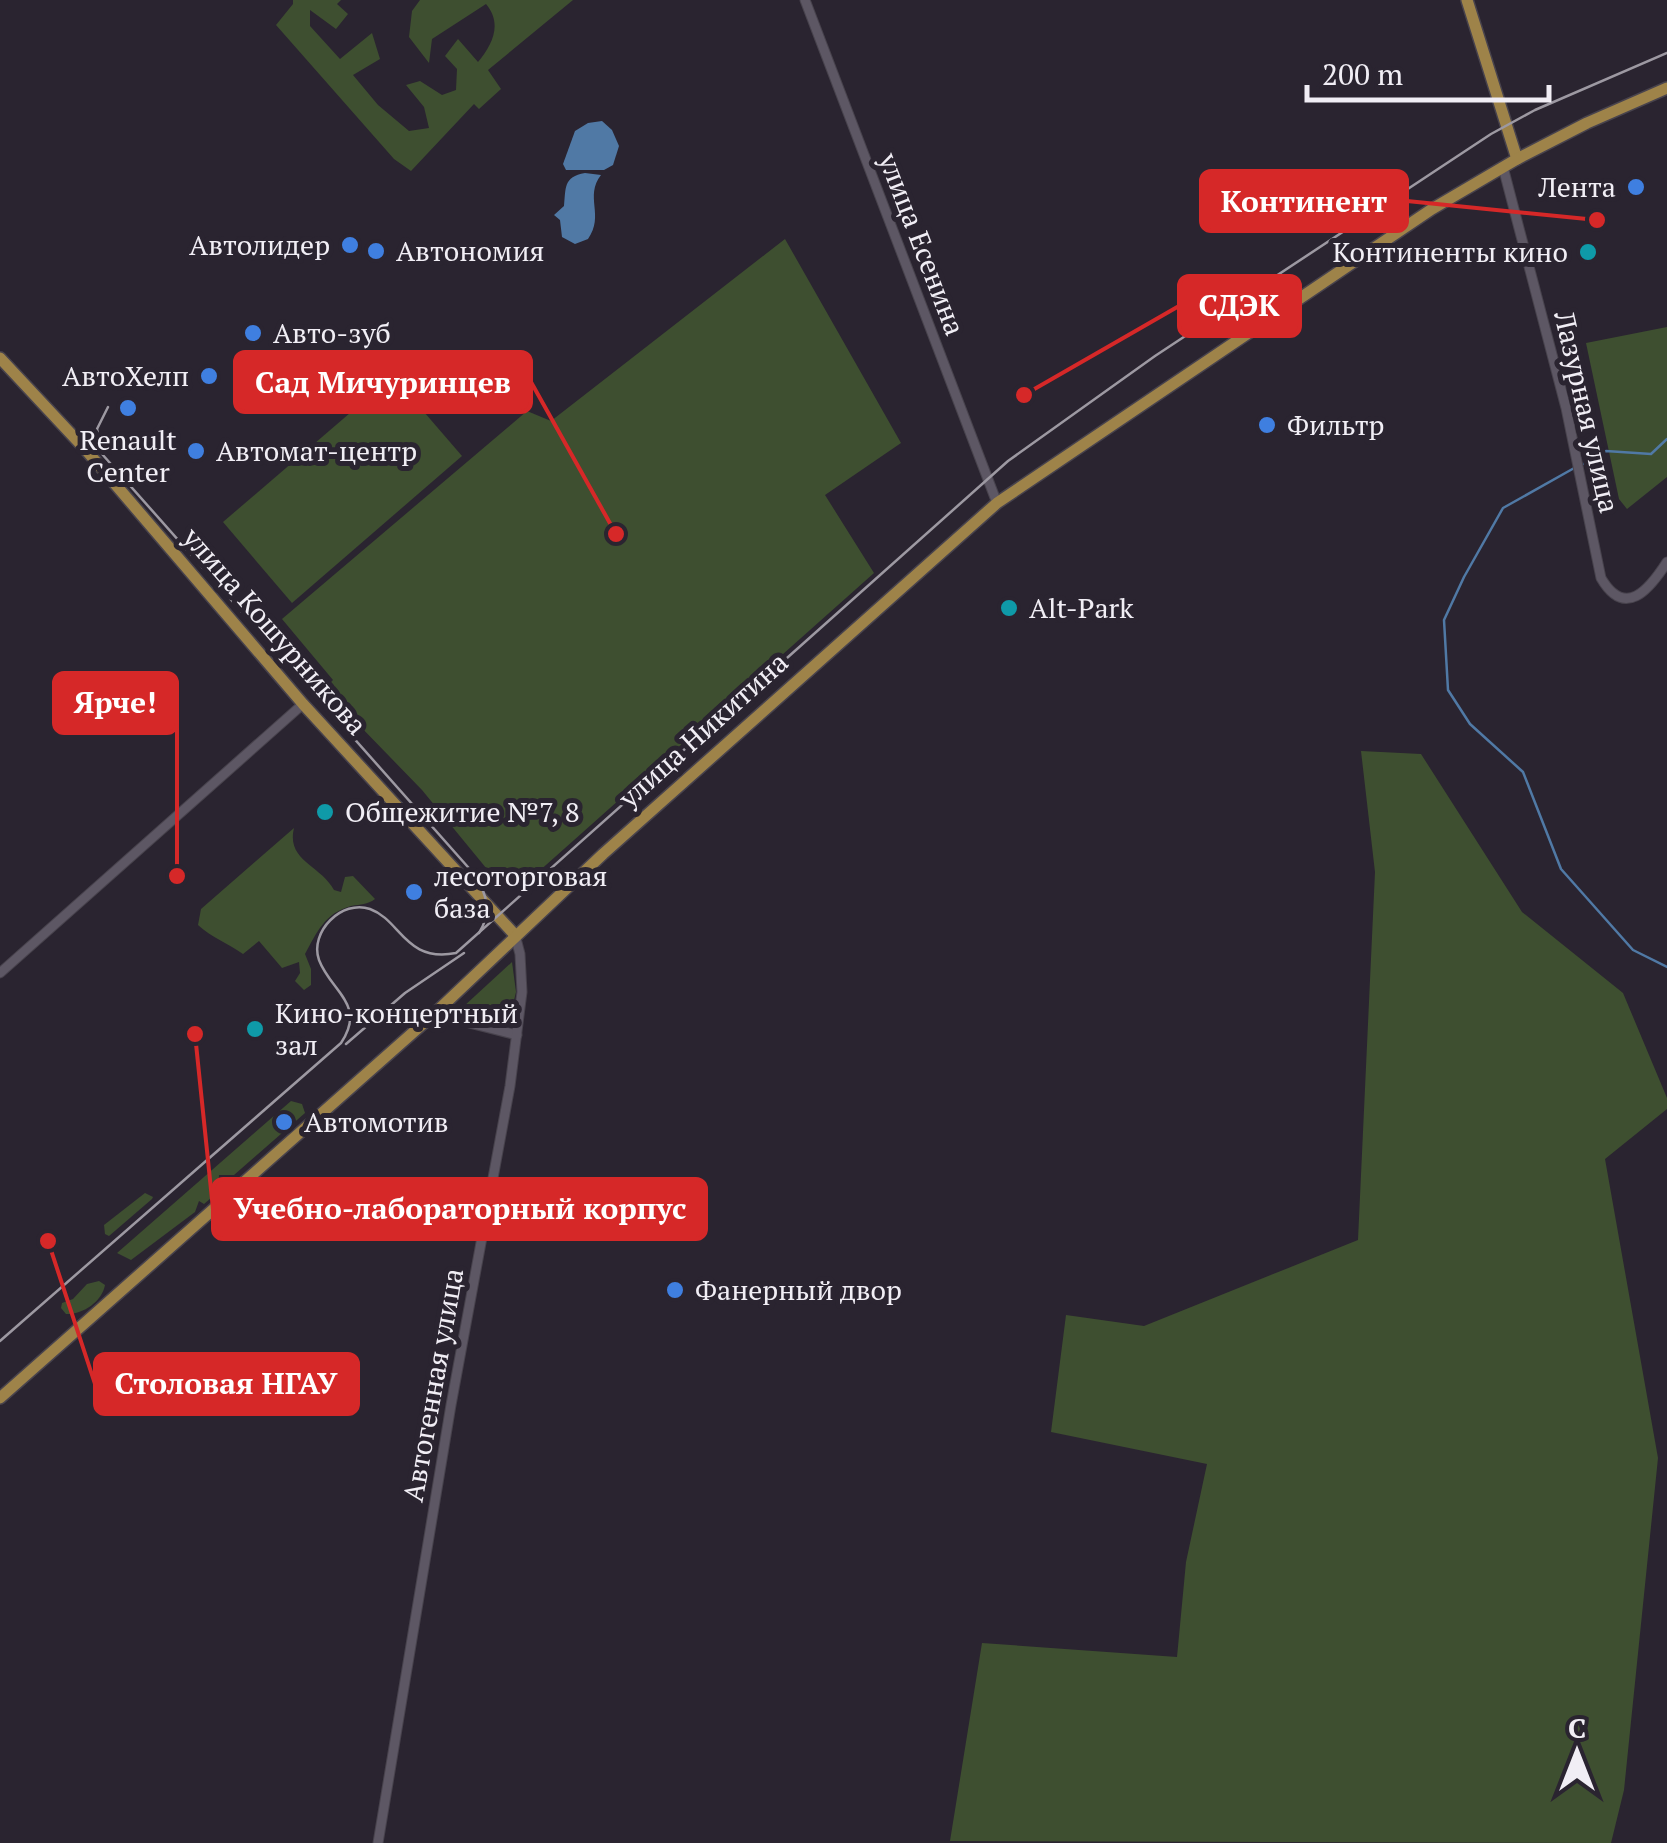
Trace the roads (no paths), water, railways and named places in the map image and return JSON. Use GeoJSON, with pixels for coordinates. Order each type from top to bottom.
{"type":"FeatureCollection","features":[{"type":"Feature","properties":{"kind":"main road"},"geometry":{"type":"LineString","coordinates":[[1467,0],[1517,159]]}},
{"type":"Feature","properties":{"kind":"main road","name":"улица Никитина"},"geometry":{"type":"LineString","coordinates":[[0,1398],[434,1014],[515,935],[996,503],[1357,257],[1517,159],[1586,123],[1667,88]]}},
{"type":"Feature","properties":{"kind":"main road","name":"улица Кошурникова"},"geometry":{"type":"LineString","coordinates":[[0,358],[86,450],[303,704],[515,935]]}},
{"type":"Feature","properties":{"kind":"street","name":"улица Есенина"},"geometry":{"type":"LineString","coordinates":[[806,0],[996,503]]}},
{"type":"Feature","properties":{"kind":"street","name":"Лазурная улица"},"geometry":{"type":"LineString","coordinates":[[1503,167],[1566,408],[1600,578],[1610,593],[1620,598],[1638,597],[1667,562]]}},
{"type":"Feature","properties":{"kind":"street"},"geometry":{"type":"LineString","coordinates":[[0,973],[303,704]]}},
{"type":"Feature","properties":{"kind":"street","name":"Автогенная улица"},"geometry":{"type":"LineString","coordinates":[[378,1843],[516,1035],[522,974],[515,935]]}},
{"type":"Feature","properties":{"kind":"street"},"geometry":{"type":"LineString","coordinates":[[434,1014],[516,1035]]}},
{"type":"Feature","properties":{"kind":"water"},"geometry":{"type":"Polygon","coordinates":[[[602,121],[612,130],[619,146],[613,165],[604,170],[566,170],[563,164],[575,131],[602,121]]]}},
{"type":"Feature","properties":{"kind":"water"},"geometry":{"type":"Polygon","coordinates":[[[585,173],[601,175],[594,191],[595,222],[588,239],[575,244],[562,237],[560,220],[554,215],[564,206],[569,180],[585,173]]]}},
{"type":"Feature","properties":{"kind":"waterway"},"geometry":{"type":"LineString","coordinates":[[1583,464],[1606,451],[1651,454],[1667,439]]}},
{"type":"Feature","properties":{"kind":"waterway"},"geometry":{"type":"LineString","coordinates":[[1576,467],[1503,508],[1444,620],[1448,690],[1470,724],[1523,772],[1561,869],[1633,950],[1667,967]]}},
{"type":"Feature","properties":{"kind":"tram line"},"geometry":{"type":"LineString","coordinates":[[0,1341],[341,1043],[348,1030],[349,1008],[324,971],[317,949],[323,929],[339,913],[359,907],[370,909],[425,952],[456,953],[1008,461],[1155,356],[1491,134],[1535,110],[1667,53]]}},
{"type":"Feature","properties":{"kind":"tram line"},"geometry":{"type":"LineString","coordinates":[[108,407],[97,429],[102,454],[475,875],[486,904],[486,918],[479,933]]}},
{"type":"Feature","properties":{"kind":"tram line"},"geometry":{"type":"LineString","coordinates":[[478,872],[509,881],[540,875]]}},
{"type":"Feature","properties":{"kind":"tram line"},"geometry":{"type":"LineString","coordinates":[[346,1044],[405,993],[464,953]]}},
{"type":"Feature","properties":{"kind":"place","name":"Лента"},"geometry":{"type":"Point","coordinates":[1636,187]}},
{"type":"Feature","properties":{"kind":"place","name":"Континент"},"geometry":{"type":"Point","coordinates":[1597,220]}},
{"type":"Feature","properties":{"kind":"place","name":"Автолидер"},"geometry":{"type":"Point","coordinates":[350,245]}},
{"type":"Feature","properties":{"kind":"place","name":"Автономия"},"geometry":{"type":"Point","coordinates":[376,251]}},
{"type":"Feature","properties":{"kind":"place","name":"Континенты кино"},"geometry":{"type":"Point","coordinates":[1588,252]}},
{"type":"Feature","properties":{"kind":"place","name":"Авто-зуб"},"geometry":{"type":"Point","coordinates":[253,333]}},
{"type":"Feature","properties":{"kind":"place","name":"АвтоХелп"},"geometry":{"type":"Point","coordinates":[209,376]}},
{"type":"Feature","properties":{"kind":"place","name":"СДЭК"},"geometry":{"type":"Point","coordinates":[1024,395]}},
{"type":"Feature","properties":{"kind":"place","name":"Renault Center"},"geometry":{"type":"Point","coordinates":[128,408]}},
{"type":"Feature","properties":{"kind":"place","name":"Фильтр"},"geometry":{"type":"Point","coordinates":[1267,425]}},
{"type":"Feature","properties":{"kind":"place","name":"Автомат-центр"},"geometry":{"type":"Point","coordinates":[196,451]}},
{"type":"Feature","properties":{"kind":"place","name":"Сад Мичуринцев"},"geometry":{"type":"Point","coordinates":[616,534]}},
{"type":"Feature","properties":{"kind":"place","name":"Alt-Park"},"geometry":{"type":"Point","coordinates":[1009,608]}},
{"type":"Feature","properties":{"kind":"place","name":"Общежитие №7, 8"},"geometry":{"type":"Point","coordinates":[325,812]}},
{"type":"Feature","properties":{"kind":"place","name":"Ярче!"},"geometry":{"type":"Point","coordinates":[177,876]}},
{"type":"Feature","properties":{"kind":"place","name":"лесоторговая база"},"geometry":{"type":"Point","coordinates":[414,892]}},
{"type":"Feature","properties":{"kind":"place","name":"Кино-концертный зал"},"geometry":{"type":"Point","coordinates":[255,1029]}},
{"type":"Feature","properties":{"kind":"place","name":"Учебно-лабораторный корпус"},"geometry":{"type":"Point","coordinates":[195,1034]}},
{"type":"Feature","properties":{"kind":"place","name":"Автомотив"},"geometry":{"type":"Point","coordinates":[284,1122]}},
{"type":"Feature","properties":{"kind":"place","name":"Столовая НГАУ"},"geometry":{"type":"Point","coordinates":[48,1241]}},
{"type":"Feature","properties":{"kind":"place","name":"Фанерный двор"},"geometry":{"type":"Point","coordinates":[675,1290]}}]}
